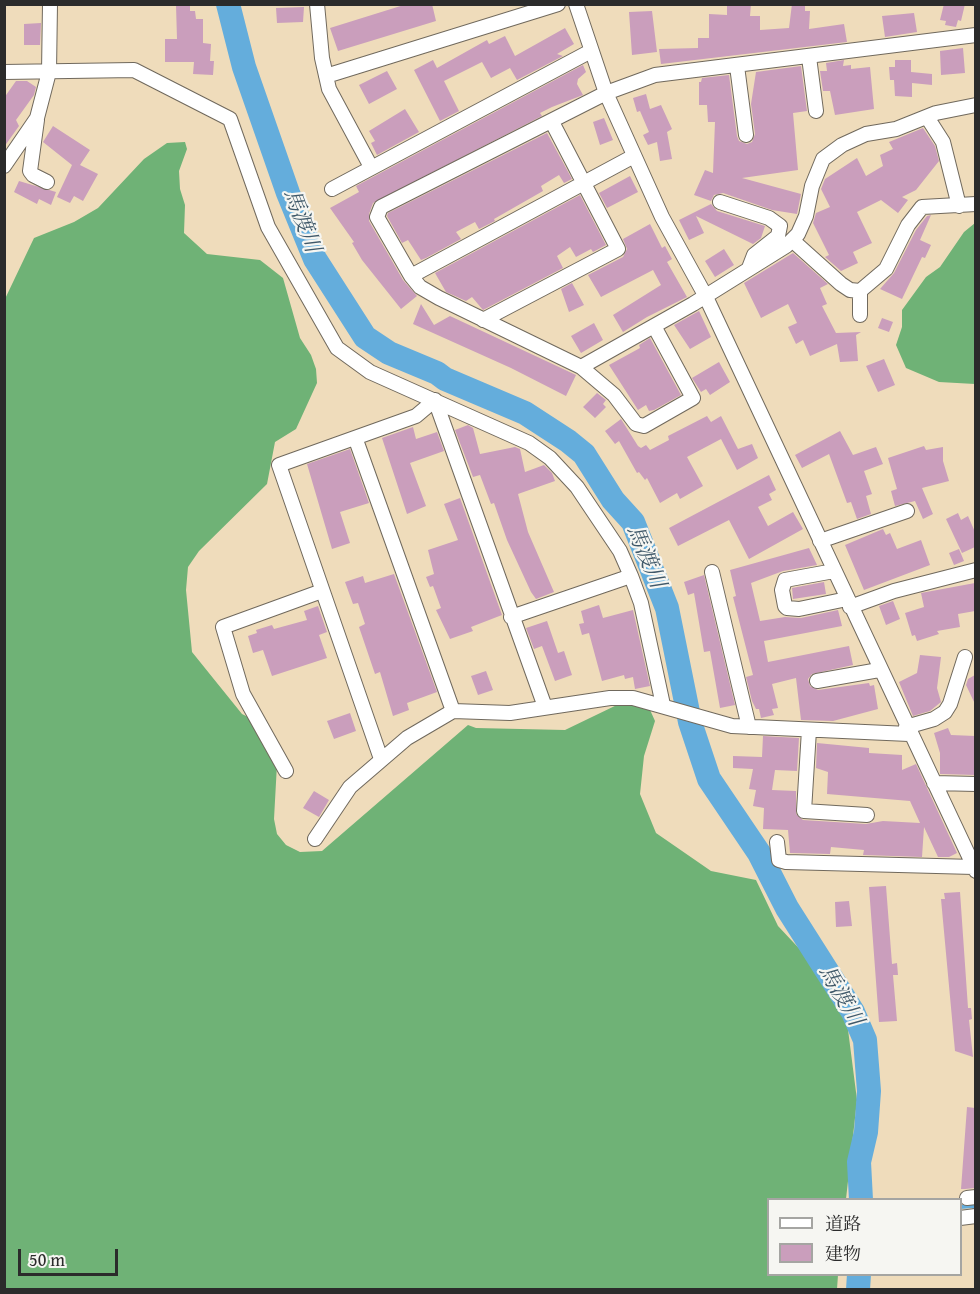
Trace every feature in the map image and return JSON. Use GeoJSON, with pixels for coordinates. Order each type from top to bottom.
{"type":"FeatureCollection","features":[{"type":"Feature","properties":{"kind":"street"},"geometry":{"type":"LineString","coordinates":[[47,182],[30,171],[38,128],[37,118],[48,72],[50,4]]}},
{"type":"Feature","properties":{"kind":"street"},"geometry":{"type":"LineString","coordinates":[[317,4],[329,89],[371,167]]}},
{"type":"Feature","properties":{"kind":"street"},"geometry":{"type":"LineString","coordinates":[[326,76],[558,4]]}},
{"type":"Feature","properties":{"kind":"street"},"geometry":{"type":"LineString","coordinates":[[576,4],[606,93],[662,217],[705,295],[879,670],[975,869],[786,862],[779,860],[777,842]]}},
{"type":"Feature","properties":{"kind":"street"},"geometry":{"type":"LineString","coordinates":[[654,326],[693,398],[644,426],[636,424],[614,395],[581,367],[433,295],[411,276],[377,217],[381,207],[606,93],[656,75],[975,35]]}},
{"type":"Feature","properties":{"kind":"street"},"geometry":{"type":"LineString","coordinates":[[332,189],[591,51]]}},
{"type":"Feature","properties":{"kind":"street"},"geometry":{"type":"LineString","coordinates":[[809,57],[816,111]]}},
{"type":"Feature","properties":{"kind":"street"},"geometry":{"type":"LineString","coordinates":[[737,66],[746,135]]}},
{"type":"Feature","properties":{"kind":"street"},"geometry":{"type":"LineString","coordinates":[[4,72],[134,70],[230,119],[268,226],[337,348],[370,372],[529,442],[550,458],[577,487],[620,551],[632,576],[641,603],[663,705]]}},
{"type":"Feature","properties":{"kind":"street"},"geometry":{"type":"LineString","coordinates":[[581,367],[654,326],[792,240],[798,234],[806,216],[812,186],[823,159],[842,145],[866,134],[896,129],[927,117],[975,105]]}},
{"type":"Feature","properties":{"kind":"street"},"geometry":{"type":"LineString","coordinates":[[927,117],[943,142],[959,206]]}},
{"type":"Feature","properties":{"kind":"street"},"geometry":{"type":"LineString","coordinates":[[4,166],[37,118]]}},
{"type":"Feature","properties":{"kind":"street"},"geometry":{"type":"LineString","coordinates":[[483,320],[618,249],[552,122]]}},
{"type":"Feature","properties":{"kind":"street"},"geometry":{"type":"LineString","coordinates":[[411,276],[634,156]]}},
{"type":"Feature","properties":{"kind":"street"},"geometry":{"type":"LineString","coordinates":[[720,202],[769,218],[780,226],[778,236],[754,255],[749,268]]}},
{"type":"Feature","properties":{"kind":"street"},"geometry":{"type":"LineString","coordinates":[[792,240],[840,284],[850,290],[860,291],[886,269],[918,210],[926,206],[975,204]]}},
{"type":"Feature","properties":{"kind":"street"},"geometry":{"type":"LineString","coordinates":[[860,291],[860,315]]}},
{"type":"Feature","properties":{"kind":"street"},"geometry":{"type":"LineString","coordinates":[[381,759],[279,465],[356,440],[416,416],[435,400]]}},
{"type":"Feature","properties":{"kind":"street"},"geometry":{"type":"LineString","coordinates":[[435,400],[545,707]]}},
{"type":"Feature","properties":{"kind":"street"},"geometry":{"type":"LineString","coordinates":[[356,440],[453,711]]}},
{"type":"Feature","properties":{"kind":"street"},"geometry":{"type":"LineString","coordinates":[[819,541],[907,511]]}},
{"type":"Feature","properties":{"kind":"street"},"geometry":{"type":"LineString","coordinates":[[834,571],[785,580],[782,590],[785,606],[799,609],[849,603],[975,570]]}},
{"type":"Feature","properties":{"kind":"street"},"geometry":{"type":"LineString","coordinates":[[712,572],[749,727]]}},
{"type":"Feature","properties":{"kind":"street"},"geometry":{"type":"LineString","coordinates":[[511,617],[632,576]]}},
{"type":"Feature","properties":{"kind":"street"},"geometry":{"type":"LineString","coordinates":[[286,771],[243,694],[223,627],[322,591]]}},
{"type":"Feature","properties":{"kind":"street"},"geometry":{"type":"LineString","coordinates":[[315,839],[350,787],[407,738],[453,711],[510,713],[610,698],[633,698],[732,726],[809,730],[908,731],[945,712],[950,704],[964,657]]}},
{"type":"Feature","properties":{"kind":"street"},"geometry":{"type":"LineString","coordinates":[[817,681],[879,670]]}},
{"type":"Feature","properties":{"kind":"street"},"geometry":{"type":"LineString","coordinates":[[809,730],[804,811],[867,815]]}},
{"type":"Feature","properties":{"kind":"street"},"geometry":{"type":"LineString","coordinates":[[934,783],[975,784]]}},
{"type":"Feature","properties":{"kind":"green space"},"geometry":{"type":"Polygon","coordinates":[[[185,142],[187,149],[179,171],[180,189],[185,205],[184,233],[207,254],[260,260],[283,278],[300,338],[311,355],[316,369],[317,383],[296,429],[275,442],[267,484],[199,551],[188,567],[186,590],[192,652],[242,714],[268,727],[277,764],[274,819],[277,834],[286,845],[300,852],[322,851],[468,725],[476,728],[565,730],[621,703],[646,701],[655,721],[644,756],[640,794],[656,833],[711,871],[756,880],[778,926],[809,959],[846,1014],[857,1100],[846,1198],[767,1198],[767,1276],[838,1276],[837,1289],[5,1289],[4,301],[34,238],[74,222],[98,208],[144,159],[167,143],[185,142]]]}},
{"type":"Feature","properties":{"kind":"green space"},"geometry":{"type":"Polygon","coordinates":[[[975,223],[975,384],[939,382],[906,368],[896,345],[902,327],[902,310],[926,277],[940,267],[964,232],[975,223]]]}},
{"type":"Feature","properties":{"kind":"building"},"geometry":{"type":"Polygon","coordinates":[[[407,4],[432,4],[436,21],[338,51],[330,28],[407,4]]]}},
{"type":"Feature","properties":{"kind":"building"},"geometry":{"type":"Polygon","coordinates":[[[727,4],[751,4],[750,16],[760,16],[760,30],[789,28],[792,4],[805,4],[805,11],[810,11],[809,29],[844,24],[847,42],[661,64],[659,49],[698,48],[698,38],[709,38],[709,14],[727,15],[727,4]]]}},
{"type":"Feature","properties":{"kind":"building"},"geometry":{"type":"Polygon","coordinates":[[[944,4],[965,4],[961,21],[958,20],[956,27],[945,25],[946,21],[940,20],[944,4]]]}},
{"type":"Feature","properties":{"kind":"building"},"geometry":{"type":"Polygon","coordinates":[[[176,5],[190,5],[190,11],[195,11],[196,19],[203,19],[203,43],[211,44],[210,61],[214,61],[213,75],[193,74],[194,62],[165,62],[165,39],[177,39],[176,5]]]}},
{"type":"Feature","properties":{"kind":"building"},"geometry":{"type":"Polygon","coordinates":[[[304,7],[303,22],[277,23],[276,8],[304,7]]]}},
{"type":"Feature","properties":{"kind":"building"},"geometry":{"type":"Polygon","coordinates":[[[652,11],[657,52],[632,55],[629,12],[652,11]]]}},
{"type":"Feature","properties":{"kind":"building"},"geometry":{"type":"Polygon","coordinates":[[[914,13],[917,32],[885,37],[882,16],[914,13]]]}},
{"type":"Feature","properties":{"kind":"building"},"geometry":{"type":"Polygon","coordinates":[[[41,23],[40,45],[24,45],[24,24],[41,23]]]}},
{"type":"Feature","properties":{"kind":"building"},"geometry":{"type":"Polygon","coordinates":[[[565,28],[574,44],[557,54],[563,56],[517,80],[510,68],[491,78],[482,62],[444,81],[459,111],[440,121],[414,70],[433,60],[437,68],[487,40],[489,44],[505,36],[515,56],[565,28]]]}},
{"type":"Feature","properties":{"kind":"building"},"geometry":{"type":"Polygon","coordinates":[[[963,48],[965,73],[941,75],[940,51],[963,48]]]}},
{"type":"Feature","properties":{"kind":"building"},"geometry":{"type":"Polygon","coordinates":[[[844,60],[843,66],[851,65],[851,69],[870,67],[874,109],[835,115],[830,91],[823,91],[820,71],[827,71],[826,63],[844,60]]]}},
{"type":"Feature","properties":{"kind":"building"},"geometry":{"type":"Polygon","coordinates":[[[895,60],[911,60],[911,72],[932,74],[932,85],[912,83],[912,97],[895,96],[894,80],[890,80],[889,67],[895,67],[895,60]]]}},
{"type":"Feature","properties":{"kind":"building"},"geometry":{"type":"Polygon","coordinates":[[[583,65],[586,72],[578,79],[577,84],[583,95],[540,113],[542,116],[373,203],[369,221],[403,280],[417,296],[401,309],[362,260],[352,243],[354,242],[330,208],[359,192],[356,186],[583,65]]]}},
{"type":"Feature","properties":{"kind":"building"},"geometry":{"type":"Polygon","coordinates":[[[801,66],[807,111],[793,113],[798,170],[742,178],[801,194],[797,214],[772,210],[723,193],[714,195],[711,201],[694,195],[705,170],[713,173],[715,122],[708,122],[707,105],[699,105],[699,82],[702,78],[729,75],[737,136],[739,141],[747,144],[752,142],[755,134],[751,104],[756,72],[801,66]]]}},
{"type":"Feature","properties":{"kind":"building"},"geometry":{"type":"Polygon","coordinates":[[[387,71],[397,89],[369,104],[359,85],[387,71]]]}},
{"type":"Feature","properties":{"kind":"building"},"geometry":{"type":"Polygon","coordinates":[[[16,81],[27,81],[36,87],[34,95],[16,120],[19,126],[4,147],[4,98],[16,81]]]}},
{"type":"Feature","properties":{"kind":"building"},"geometry":{"type":"Polygon","coordinates":[[[646,94],[650,109],[661,105],[672,129],[667,132],[672,159],[660,161],[657,142],[648,145],[643,135],[649,132],[640,111],[637,112],[633,98],[646,94]]]}},
{"type":"Feature","properties":{"kind":"building"},"geometry":{"type":"Polygon","coordinates":[[[405,109],[419,132],[377,155],[371,143],[375,141],[369,131],[405,109]]]}},
{"type":"Feature","properties":{"kind":"building"},"geometry":{"type":"Polygon","coordinates":[[[604,118],[613,140],[600,145],[593,122],[604,118]]]}},
{"type":"Feature","properties":{"kind":"building"},"geometry":{"type":"Polygon","coordinates":[[[53,126],[90,150],[80,165],[98,174],[83,201],[74,196],[70,203],[57,197],[72,165],[43,142],[53,126]]]}},
{"type":"Feature","properties":{"kind":"building"},"geometry":{"type":"Polygon","coordinates":[[[923,128],[935,146],[939,161],[916,190],[902,197],[908,200],[898,213],[881,200],[857,212],[872,243],[853,252],[858,263],[841,271],[825,257],[829,255],[813,223],[816,213],[830,207],[821,189],[825,179],[857,158],[866,176],[883,166],[880,155],[893,149],[889,142],[923,128]]]}},
{"type":"Feature","properties":{"kind":"building"},"geometry":{"type":"Polygon","coordinates":[[[547,133],[572,179],[564,183],[559,175],[541,186],[543,191],[494,219],[495,221],[479,229],[475,222],[456,232],[461,239],[421,260],[408,240],[402,243],[387,216],[388,213],[547,133]]]}},
{"type":"Feature","properties":{"kind":"building"},"geometry":{"type":"Polygon","coordinates":[[[630,176],[638,192],[607,208],[599,193],[630,176]]]}},
{"type":"Feature","properties":{"kind":"building"},"geometry":{"type":"Polygon","coordinates":[[[19,181],[56,192],[51,205],[39,199],[37,204],[14,192],[19,181]]]}},
{"type":"Feature","properties":{"kind":"building"},"geometry":{"type":"Polygon","coordinates":[[[580,195],[606,245],[593,252],[591,249],[576,257],[570,247],[557,256],[563,268],[483,310],[472,297],[466,301],[446,292],[435,273],[580,195]]]}},
{"type":"Feature","properties":{"kind":"building"},"geometry":{"type":"Polygon","coordinates":[[[711,204],[717,211],[765,226],[761,238],[753,244],[696,216],[704,233],[689,240],[679,220],[711,204]]]}},
{"type":"Feature","properties":{"kind":"building"},"geometry":{"type":"Polygon","coordinates":[[[931,215],[920,240],[931,245],[925,258],[922,257],[902,299],[880,289],[894,273],[916,230],[927,216],[931,215]]]}},
{"type":"Feature","properties":{"kind":"building"},"geometry":{"type":"Polygon","coordinates":[[[650,224],[662,248],[665,246],[672,259],[667,262],[687,297],[623,332],[613,315],[661,285],[653,270],[601,297],[588,275],[623,257],[627,249],[623,239],[650,224]]]}},
{"type":"Feature","properties":{"kind":"building"},"geometry":{"type":"Polygon","coordinates":[[[724,249],[734,265],[715,277],[705,261],[724,249]]]}},
{"type":"Feature","properties":{"kind":"building"},"geometry":{"type":"Polygon","coordinates":[[[793,253],[828,284],[820,288],[827,304],[822,306],[836,333],[861,332],[856,335],[858,361],[840,362],[837,344],[810,356],[803,340],[796,344],[788,327],[797,323],[788,304],[761,318],[744,283],[793,253]]]}},
{"type":"Feature","properties":{"kind":"building"},"geometry":{"type":"Polygon","coordinates":[[[572,283],[584,305],[569,312],[561,289],[572,283]]]}},
{"type":"Feature","properties":{"kind":"building"},"geometry":{"type":"Polygon","coordinates":[[[421,304],[434,325],[450,316],[576,375],[566,396],[511,368],[413,324],[421,304]]]}},
{"type":"Feature","properties":{"kind":"building"},"geometry":{"type":"Polygon","coordinates":[[[699,311],[711,337],[690,349],[674,325],[699,311]]]}},
{"type":"Feature","properties":{"kind":"building"},"geometry":{"type":"Polygon","coordinates":[[[882,318],[893,322],[889,332],[878,328],[882,318]]]}},
{"type":"Feature","properties":{"kind":"building"},"geometry":{"type":"Polygon","coordinates":[[[594,323],[603,340],[581,353],[571,336],[594,323]]]}},
{"type":"Feature","properties":{"kind":"building"},"geometry":{"type":"Polygon","coordinates":[[[650,338],[681,395],[649,411],[646,405],[638,410],[609,365],[640,348],[639,345],[650,338]]]}},
{"type":"Feature","properties":{"kind":"building"},"geometry":{"type":"Polygon","coordinates":[[[884,359],[895,385],[878,392],[866,366],[884,359]]]}},
{"type":"Feature","properties":{"kind":"building"},"geometry":{"type":"Polygon","coordinates":[[[719,362],[730,382],[710,395],[706,389],[701,392],[692,378],[719,362]]]}},
{"type":"Feature","properties":{"kind":"building"},"geometry":{"type":"Polygon","coordinates":[[[597,393],[606,400],[603,404],[606,407],[595,418],[583,407],[597,393]]]}},
{"type":"Feature","properties":{"kind":"building"},"geometry":{"type":"Polygon","coordinates":[[[707,416],[711,422],[721,416],[738,449],[752,444],[758,458],[737,470],[721,439],[687,457],[703,486],[680,499],[677,493],[660,503],[647,478],[645,480],[639,472],[637,473],[619,441],[615,444],[605,431],[621,419],[638,446],[641,448],[646,445],[650,450],[669,440],[668,436],[707,416]]]}},
{"type":"Feature","properties":{"kind":"building"},"geometry":{"type":"Polygon","coordinates":[[[468,425],[473,428],[480,454],[515,447],[520,449],[525,472],[544,465],[552,473],[555,481],[518,494],[528,532],[554,592],[536,599],[531,592],[507,540],[494,503],[491,504],[480,475],[473,477],[455,430],[468,425]]]}},
{"type":"Feature","properties":{"kind":"building"},"geometry":{"type":"Polygon","coordinates":[[[413,427],[416,439],[437,432],[444,451],[410,463],[426,506],[407,514],[382,438],[413,427]]]}},
{"type":"Feature","properties":{"kind":"building"},"geometry":{"type":"Polygon","coordinates":[[[840,431],[853,455],[876,447],[883,464],[864,471],[872,494],[866,496],[871,514],[857,519],[851,502],[847,503],[829,454],[802,468],[795,455],[840,431]]]}},
{"type":"Feature","properties":{"kind":"building"},"geometry":{"type":"Polygon","coordinates":[[[924,446],[926,450],[943,447],[943,461],[949,481],[922,488],[933,514],[923,519],[915,501],[895,506],[891,491],[897,489],[888,458],[924,446]]]}},
{"type":"Feature","properties":{"kind":"building"},"geometry":{"type":"Polygon","coordinates":[[[350,449],[369,503],[340,512],[350,543],[332,549],[307,464],[350,449]]]}},
{"type":"Feature","properties":{"kind":"building"},"geometry":{"type":"Polygon","coordinates":[[[769,475],[776,490],[769,494],[772,500],[758,507],[768,526],[793,512],[803,529],[749,559],[729,520],[678,546],[669,528],[769,475]]]}},
{"type":"Feature","properties":{"kind":"building"},"geometry":{"type":"Polygon","coordinates":[[[460,498],[502,615],[471,627],[473,631],[450,639],[436,610],[441,608],[433,586],[430,587],[426,577],[434,574],[428,550],[458,540],[444,504],[460,498]]]}},
{"type":"Feature","properties":{"kind":"building"},"geometry":{"type":"Polygon","coordinates":[[[958,513],[961,520],[968,516],[975,532],[975,547],[962,553],[946,519],[958,513]]]}},
{"type":"Feature","properties":{"kind":"building"},"geometry":{"type":"Polygon","coordinates":[[[883,529],[886,535],[890,533],[897,549],[921,540],[930,565],[864,590],[845,545],[883,529]]]}},
{"type":"Feature","properties":{"kind":"building"},"geometry":{"type":"Polygon","coordinates":[[[809,548],[817,565],[783,571],[751,583],[760,621],[785,617],[801,618],[838,610],[842,626],[764,641],[768,662],[849,646],[853,665],[812,674],[808,679],[810,686],[818,690],[869,683],[870,686],[874,685],[878,709],[833,721],[801,720],[796,678],[772,684],[778,708],[772,709],[774,715],[761,718],[759,709],[756,709],[752,701],[746,677],[753,675],[733,597],[736,596],[730,570],[809,548]]]}},
{"type":"Feature","properties":{"kind":"building"},"geometry":{"type":"Polygon","coordinates":[[[959,549],[964,561],[954,565],[949,553],[959,549]]]}},
{"type":"Feature","properties":{"kind":"building"},"geometry":{"type":"Polygon","coordinates":[[[394,574],[437,692],[407,703],[409,710],[393,716],[380,672],[375,674],[359,627],[365,624],[358,603],[353,604],[345,582],[363,576],[365,583],[394,574]]]}},
{"type":"Feature","properties":{"kind":"building"},"geometry":{"type":"Polygon","coordinates":[[[704,575],[735,705],[720,708],[710,651],[704,652],[694,593],[688,595],[684,582],[704,575]]]}},
{"type":"Feature","properties":{"kind":"building"},"geometry":{"type":"Polygon","coordinates":[[[824,582],[826,594],[793,599],[792,588],[824,582]]]}},
{"type":"Feature","properties":{"kind":"building"},"geometry":{"type":"Polygon","coordinates":[[[975,583],[975,611],[958,614],[960,627],[937,631],[939,634],[917,641],[915,635],[912,636],[905,613],[924,607],[921,593],[975,583]]]}},
{"type":"Feature","properties":{"kind":"building"},"geometry":{"type":"Polygon","coordinates":[[[893,601],[900,619],[886,625],[879,606],[893,601]]]}},
{"type":"Feature","properties":{"kind":"building"},"geometry":{"type":"Polygon","coordinates":[[[599,605],[603,618],[633,610],[650,686],[635,689],[633,677],[625,679],[624,675],[602,681],[589,633],[582,635],[579,624],[584,623],[581,611],[599,605]]]}},
{"type":"Feature","properties":{"kind":"building"},"geometry":{"type":"Polygon","coordinates":[[[318,606],[327,632],[319,635],[327,658],[272,676],[263,650],[253,653],[248,636],[257,633],[256,630],[272,625],[274,629],[307,620],[304,611],[318,606]]]}},
{"type":"Feature","properties":{"kind":"building"},"geometry":{"type":"Polygon","coordinates":[[[547,621],[558,653],[564,651],[572,675],[555,681],[542,646],[534,649],[526,628],[547,621]]]}},
{"type":"Feature","properties":{"kind":"building"},"geometry":{"type":"Polygon","coordinates":[[[920,655],[941,657],[937,688],[941,702],[930,711],[913,716],[899,682],[917,673],[920,655]]]}},
{"type":"Feature","properties":{"kind":"building"},"geometry":{"type":"Polygon","coordinates":[[[486,671],[493,690],[478,695],[471,676],[486,671]]]}},
{"type":"Feature","properties":{"kind":"building"},"geometry":{"type":"Polygon","coordinates":[[[975,675],[975,704],[966,685],[968,679],[975,675]]]}},
{"type":"Feature","properties":{"kind":"building"},"geometry":{"type":"Polygon","coordinates":[[[350,713],[356,731],[334,739],[327,721],[350,713]]]}},
{"type":"Feature","properties":{"kind":"building"},"geometry":{"type":"Polygon","coordinates":[[[948,728],[951,735],[975,736],[975,775],[940,774],[940,753],[934,733],[948,728]]]}},
{"type":"Feature","properties":{"kind":"building"},"geometry":{"type":"Polygon","coordinates":[[[763,736],[799,738],[797,771],[775,770],[772,790],[796,791],[796,814],[803,820],[866,824],[883,821],[920,823],[910,801],[827,794],[828,772],[816,768],[817,743],[869,748],[869,753],[902,755],[902,770],[916,764],[957,853],[949,857],[938,857],[924,827],[922,857],[863,855],[864,850],[831,847],[830,854],[790,853],[788,830],[763,829],[764,808],[753,806],[756,790],[749,789],[753,769],[733,768],[733,756],[762,757],[763,736]]]}},
{"type":"Feature","properties":{"kind":"building"},"geometry":{"type":"Polygon","coordinates":[[[314,791],[329,800],[319,817],[303,808],[314,791]]]}},
{"type":"Feature","properties":{"kind":"building"},"geometry":{"type":"Polygon","coordinates":[[[886,886],[892,964],[897,963],[898,975],[893,975],[897,1021],[879,1022],[869,887],[886,886]]]}},
{"type":"Feature","properties":{"kind":"building"},"geometry":{"type":"Polygon","coordinates":[[[960,892],[968,1008],[971,1008],[972,1019],[969,1020],[973,1057],[955,1051],[941,899],[945,899],[944,893],[960,892]]]}},
{"type":"Feature","properties":{"kind":"building"},"geometry":{"type":"Polygon","coordinates":[[[849,901],[852,926],[836,927],[835,902],[849,901]]]}},
{"type":"Feature","properties":{"kind":"building"},"geometry":{"type":"Polygon","coordinates":[[[967,1107],[975,1108],[975,1188],[961,1189],[967,1107]]]}},
{"type":"Feature","properties":{"kind":"waterway","name":"馬渡川"},"geometry":{"type":"LineString","coordinates":[[228,4],[244,67],[288,193],[315,259],[365,337],[389,353],[525,413],[568,441],[584,454],[613,500],[633,522],[667,608],[690,722],[709,779],[759,853],[787,908],[853,1012],[865,1040],[869,1091],[866,1132],[859,1162],[861,1198]]}},
{"type":"Feature","properties":{"kind":"waterway"},"geometry":{"type":"LineString","coordinates":[[962,1207],[972,1206],[976,1209]]}},
{"type":"Feature","properties":{"kind":"waterway","name":"馬渡川"},"geometry":{"type":"LineString","coordinates":[[858,1290],[859,1276]]}}]}
